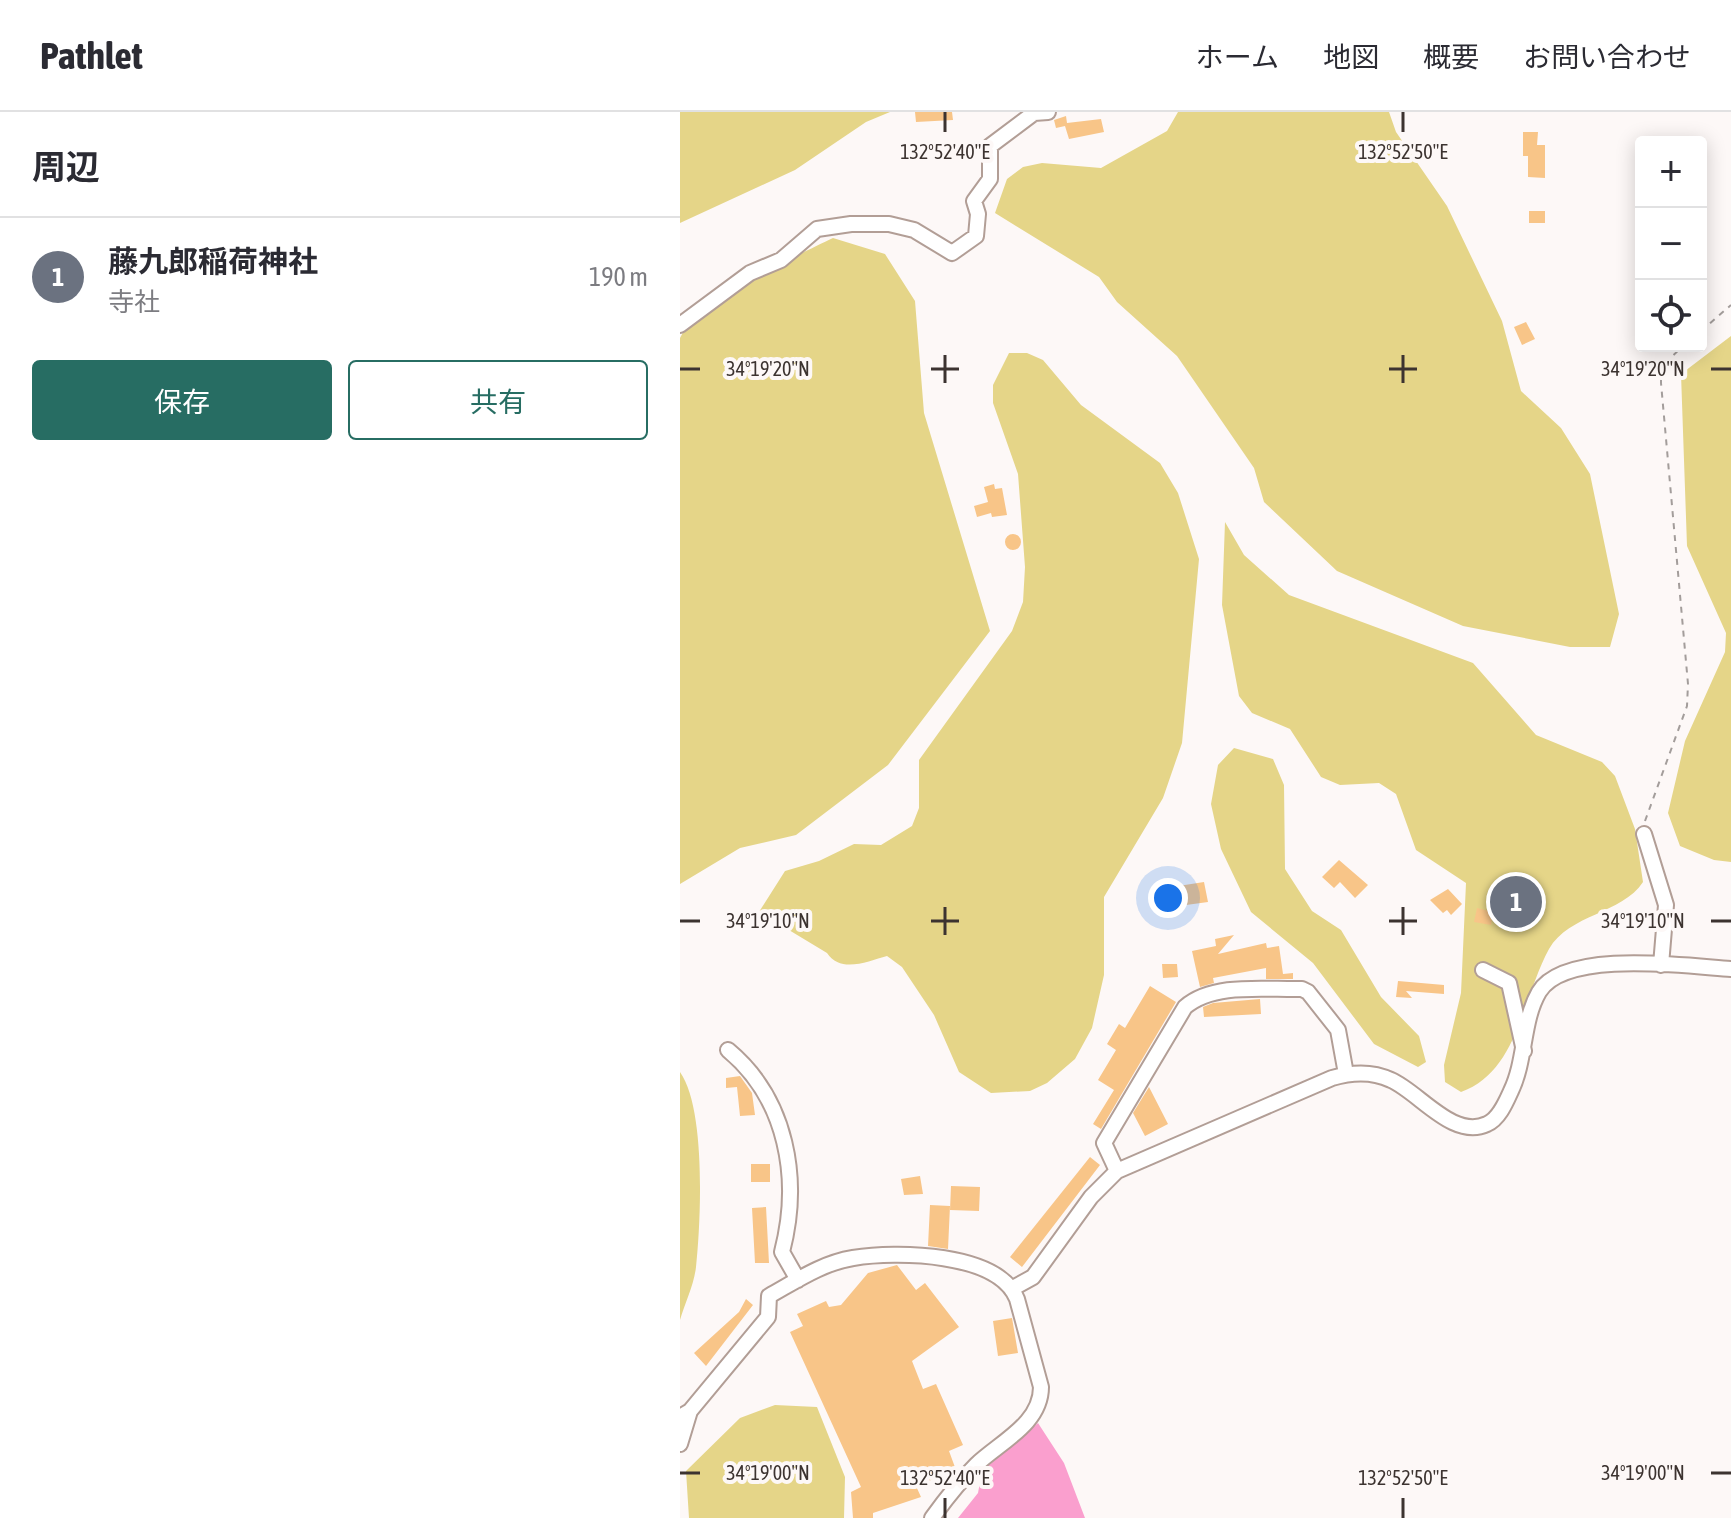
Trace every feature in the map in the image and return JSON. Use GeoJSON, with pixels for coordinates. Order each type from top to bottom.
{"type":"FeatureCollection","features":[{"type":"Feature","properties":{"kind":"street"},"geometry":{"type":"LineString","coordinates":[[680,325],[750,273],[781,260],[817,229],[851,224],[889,224],[914,230],[952,253],[963,248],[976,236],[978,214],[974,201],[990,179],[990,146],[1034,113],[1048,112]]}},
{"type":"Feature","properties":{"kind":"street"},"geometry":{"type":"LineString","coordinates":[[1644,834],[1666,905],[1661,965]]}},
{"type":"Feature","properties":{"kind":"street"},"geometry":{"type":"LineString","coordinates":[[1013,1288],[1033,1277],[1091,1197],[1117,1171],[1346,1074],[1392,1080],[1456,1123],[1485,1126],[1495,1119],[1508,1097],[1525,1052],[1538,993],[1547,982],[1576,969],[1603,965],[1731,969]]}},
{"type":"Feature","properties":{"kind":"street"},"geometry":{"type":"LineString","coordinates":[[1483,970],[1509,983],[1525,1052]]}},
{"type":"Feature","properties":{"kind":"street"},"geometry":{"type":"LineString","coordinates":[[1117,1171],[1104,1143],[1185,1007],[1194,999],[1222,991],[1302,989],[1308,992],[1338,1030],[1346,1074]]}},
{"type":"Feature","properties":{"kind":"street"},"geometry":{"type":"LineString","coordinates":[[728,1050],[751,1069],[768,1093],[782,1132],[788,1155],[788,1232],[782,1252],[798,1280]]}},
{"type":"Feature","properties":{"kind":"street"},"geometry":{"type":"LineString","coordinates":[[680,1444],[685,1414],[768,1317],[769,1296],[816,1269],[853,1258],[956,1259],[989,1270],[1013,1288],[1038,1375],[1041,1401],[1025,1424],[977,1464],[932,1518]]}},
{"type":"Feature","properties":{"kind":"path"},"geometry":{"type":"LineString","coordinates":[[1707,326],[1731,305]]}},
{"type":"Feature","properties":{"kind":"path"},"geometry":{"type":"LineString","coordinates":[[1644,834],[1646,812],[1687,706],[1688,684],[1661,383],[1661,367],[1677,352]]}},
{"type":"Feature","properties":{"kind":"shaded area"},"geometry":{"type":"Polygon","coordinates":[[[680,112],[890,112],[866,122],[795,170],[680,223],[680,112]]]}},
{"type":"Feature","properties":{"kind":"shaded area"},"geometry":{"type":"Polygon","coordinates":[[[1178,112],[1389,112],[1396,132],[1447,206],[1502,321],[1521,391],[1561,428],[1590,474],[1619,614],[1610,647],[1570,647],[1463,626],[1337,571],[1264,502],[1254,468],[1177,356],[1117,302],[1099,277],[995,213],[1007,179],[1023,167],[1042,163],[1101,168],[1167,131],[1178,112]]]}},
{"type":"Feature","properties":{"kind":"shaded area"},"geometry":{"type":"Polygon","coordinates":[[[833,238],[885,254],[915,301],[924,413],[990,631],[888,765],[796,835],[740,848],[680,884],[680,338],[706,309],[726,295],[833,238]]]}},
{"type":"Feature","properties":{"kind":"shaded area"},"geometry":{"type":"Polygon","coordinates":[[[1731,336],[1731,862],[1714,860],[1680,846],[1668,813],[1685,741],[1725,652],[1726,633],[1687,546],[1681,374],[1731,336]]]}},
{"type":"Feature","properties":{"kind":"shaded area"},"geometry":{"type":"Polygon","coordinates":[[[1009,353],[1027,353],[1043,360],[1081,405],[1160,463],[1178,493],[1199,559],[1182,743],[1163,798],[1104,897],[1104,975],[1092,1028],[1075,1059],[1047,1083],[1030,1091],[991,1093],[959,1072],[934,1015],[902,967],[887,956],[863,963],[840,963],[759,912],[785,871],[819,861],[854,844],[881,845],[912,826],[919,808],[919,760],[1012,631],[1023,602],[1025,567],[1018,474],[993,403],[993,385],[1009,353]]]}},
{"type":"Feature","properties":{"kind":"shaded area"},"geometry":{"type":"Polygon","coordinates":[[[1225,522],[1244,555],[1289,595],[1473,663],[1536,735],[1602,762],[1615,776],[1635,829],[1643,882],[1622,901],[1569,928],[1558,937],[1540,968],[1507,1050],[1495,1068],[1480,1082],[1461,1092],[1445,1082],[1444,1065],[1461,993],[1466,883],[1416,850],[1396,794],[1379,783],[1340,785],[1321,777],[1290,729],[1252,713],[1239,696],[1222,605],[1225,522]]]}},
{"type":"Feature","properties":{"kind":"shaded area"},"geometry":{"type":"Polygon","coordinates":[[[1234,748],[1273,759],[1284,785],[1285,869],[1312,911],[1341,930],[1381,997],[1419,1036],[1426,1062],[1418,1067],[1374,1044],[1313,963],[1251,912],[1221,849],[1211,804],[1218,765],[1234,748]]]}},
{"type":"Feature","properties":{"kind":"shaded area"},"geometry":{"type":"Polygon","coordinates":[[[680,1072],[694,1111],[700,1194],[695,1274],[680,1320],[680,1072]]]}},
{"type":"Feature","properties":{"kind":"shaded area"},"geometry":{"type":"Polygon","coordinates":[[[775,1405],[817,1407],[845,1477],[844,1518],[689,1518],[686,1471],[740,1418],[775,1405]]]}},
{"type":"Feature","properties":{"kind":"shaded area"},"geometry":{"type":"Polygon","coordinates":[[[1038,1423],[1064,1463],[1085,1518],[958,1518],[978,1493],[982,1471],[1038,1423]]]}},
{"type":"Feature","properties":{"kind":"building"},"geometry":{"type":"Polygon","coordinates":[[[915,112],[952,112],[953,120],[916,122],[915,112]]]}},
{"type":"Feature","properties":{"kind":"building"},"geometry":{"type":"Polygon","coordinates":[[[1066,116],[1067,123],[1101,119],[1104,132],[1069,139],[1065,126],[1056,128],[1054,120],[1066,116]]]}},
{"type":"Feature","properties":{"kind":"building"},"geometry":{"type":"Polygon","coordinates":[[[1523,132],[1538,132],[1537,145],[1545,145],[1545,178],[1528,177],[1528,156],[1523,156],[1523,132]]]}},
{"type":"Feature","properties":{"kind":"building"},"geometry":{"type":"Polygon","coordinates":[[[1529,211],[1545,211],[1545,223],[1529,223],[1529,211]]]}},
{"type":"Feature","properties":{"kind":"building"},"geometry":{"type":"Polygon","coordinates":[[[1526,322],[1535,339],[1522,345],[1514,327],[1526,322]]]}},
{"type":"Feature","properties":{"kind":"building"},"geometry":{"type":"Polygon","coordinates":[[[994,484],[995,489],[1002,488],[1007,515],[992,517],[991,513],[977,517],[974,506],[988,502],[984,487],[994,484]]]}},
{"type":"Feature","properties":{"kind":"building"},"geometry":{"type":"Polygon","coordinates":[[[1010,534],[1016,534],[1021,542],[1019,548],[1010,550],[1005,545],[1005,539],[1010,534]]]}},
{"type":"Feature","properties":{"kind":"building"},"geometry":{"type":"Polygon","coordinates":[[[1339,860],[1368,885],[1355,898],[1340,882],[1334,888],[1322,877],[1339,860]]]}},
{"type":"Feature","properties":{"kind":"building"},"geometry":{"type":"Polygon","coordinates":[[[1204,882],[1208,902],[1157,909],[1154,900],[1173,895],[1172,887],[1204,882]]]}},
{"type":"Feature","properties":{"kind":"building"},"geometry":{"type":"Polygon","coordinates":[[[1448,889],[1462,904],[1451,915],[1447,910],[1443,913],[1430,900],[1448,889]]]}},
{"type":"Feature","properties":{"kind":"building"},"geometry":{"type":"Polygon","coordinates":[[[1477,908],[1493,912],[1491,925],[1474,922],[1477,908]]]}},
{"type":"Feature","properties":{"kind":"building"},"geometry":{"type":"Polygon","coordinates":[[[1234,935],[1218,954],[1266,943],[1267,948],[1279,946],[1283,974],[1293,973],[1293,979],[1266,979],[1266,968],[1213,978],[1214,983],[1200,987],[1192,951],[1216,946],[1215,939],[1234,935]]]}},
{"type":"Feature","properties":{"kind":"building"},"geometry":{"type":"Polygon","coordinates":[[[1162,964],[1177,964],[1178,977],[1163,978],[1162,964]]]}},
{"type":"Feature","properties":{"kind":"building"},"geometry":{"type":"Polygon","coordinates":[[[1398,981],[1444,985],[1444,994],[1406,991],[1412,998],[1396,997],[1398,981]]]}},
{"type":"Feature","properties":{"kind":"building"},"geometry":{"type":"Polygon","coordinates":[[[1150,986],[1176,1002],[1101,1129],[1093,1124],[1114,1090],[1098,1080],[1116,1050],[1107,1044],[1119,1024],[1125,1028],[1150,986]]]}},
{"type":"Feature","properties":{"kind":"building"},"geometry":{"type":"Polygon","coordinates":[[[1260,999],[1261,1014],[1204,1017],[1203,1007],[1213,1003],[1260,999]]]}},
{"type":"Feature","properties":{"kind":"building"},"geometry":{"type":"Polygon","coordinates":[[[740,1076],[752,1093],[755,1115],[740,1116],[737,1087],[726,1088],[726,1078],[740,1076]]]}},
{"type":"Feature","properties":{"kind":"building"},"geometry":{"type":"Polygon","coordinates":[[[1149,1087],[1168,1124],[1145,1136],[1133,1113],[1149,1087]]]}},
{"type":"Feature","properties":{"kind":"building"},"geometry":{"type":"Polygon","coordinates":[[[1090,1157],[1100,1165],[1022,1267],[1010,1257],[1090,1157]]]}},
{"type":"Feature","properties":{"kind":"building"},"geometry":{"type":"Polygon","coordinates":[[[751,1164],[770,1164],[770,1182],[751,1182],[751,1164]]]}},
{"type":"Feature","properties":{"kind":"building"},"geometry":{"type":"Polygon","coordinates":[[[920,1176],[923,1194],[904,1195],[901,1179],[920,1176]]]}},
{"type":"Feature","properties":{"kind":"building"},"geometry":{"type":"Polygon","coordinates":[[[951,1186],[980,1187],[979,1211],[950,1210],[951,1186]]]}},
{"type":"Feature","properties":{"kind":"building"},"geometry":{"type":"Polygon","coordinates":[[[930,1205],[950,1206],[948,1249],[928,1246],[930,1205]]]}},
{"type":"Feature","properties":{"kind":"building"},"geometry":{"type":"Polygon","coordinates":[[[766,1207],[769,1263],[755,1263],[752,1208],[766,1207]]]}},
{"type":"Feature","properties":{"kind":"building"},"geometry":{"type":"Polygon","coordinates":[[[897,1265],[916,1290],[925,1283],[959,1327],[912,1361],[923,1389],[936,1384],[963,1445],[949,1451],[956,1470],[916,1486],[921,1497],[873,1513],[873,1518],[853,1518],[851,1492],[861,1487],[790,1332],[803,1326],[797,1314],[826,1301],[829,1307],[841,1305],[868,1273],[897,1265]]]}},
{"type":"Feature","properties":{"kind":"building"},"geometry":{"type":"Polygon","coordinates":[[[746,1299],[753,1305],[706,1366],[694,1353],[739,1312],[746,1299]]]}},
{"type":"Feature","properties":{"kind":"building"},"geometry":{"type":"Polygon","coordinates":[[[1012,1318],[1018,1353],[998,1356],[993,1321],[1012,1318]]]}},
{"type":"Feature","properties":{"kind":"place","name":"藤九郎稲荷神社"},"geometry":{"type":"Point","coordinates":[1516,902]}}]}
